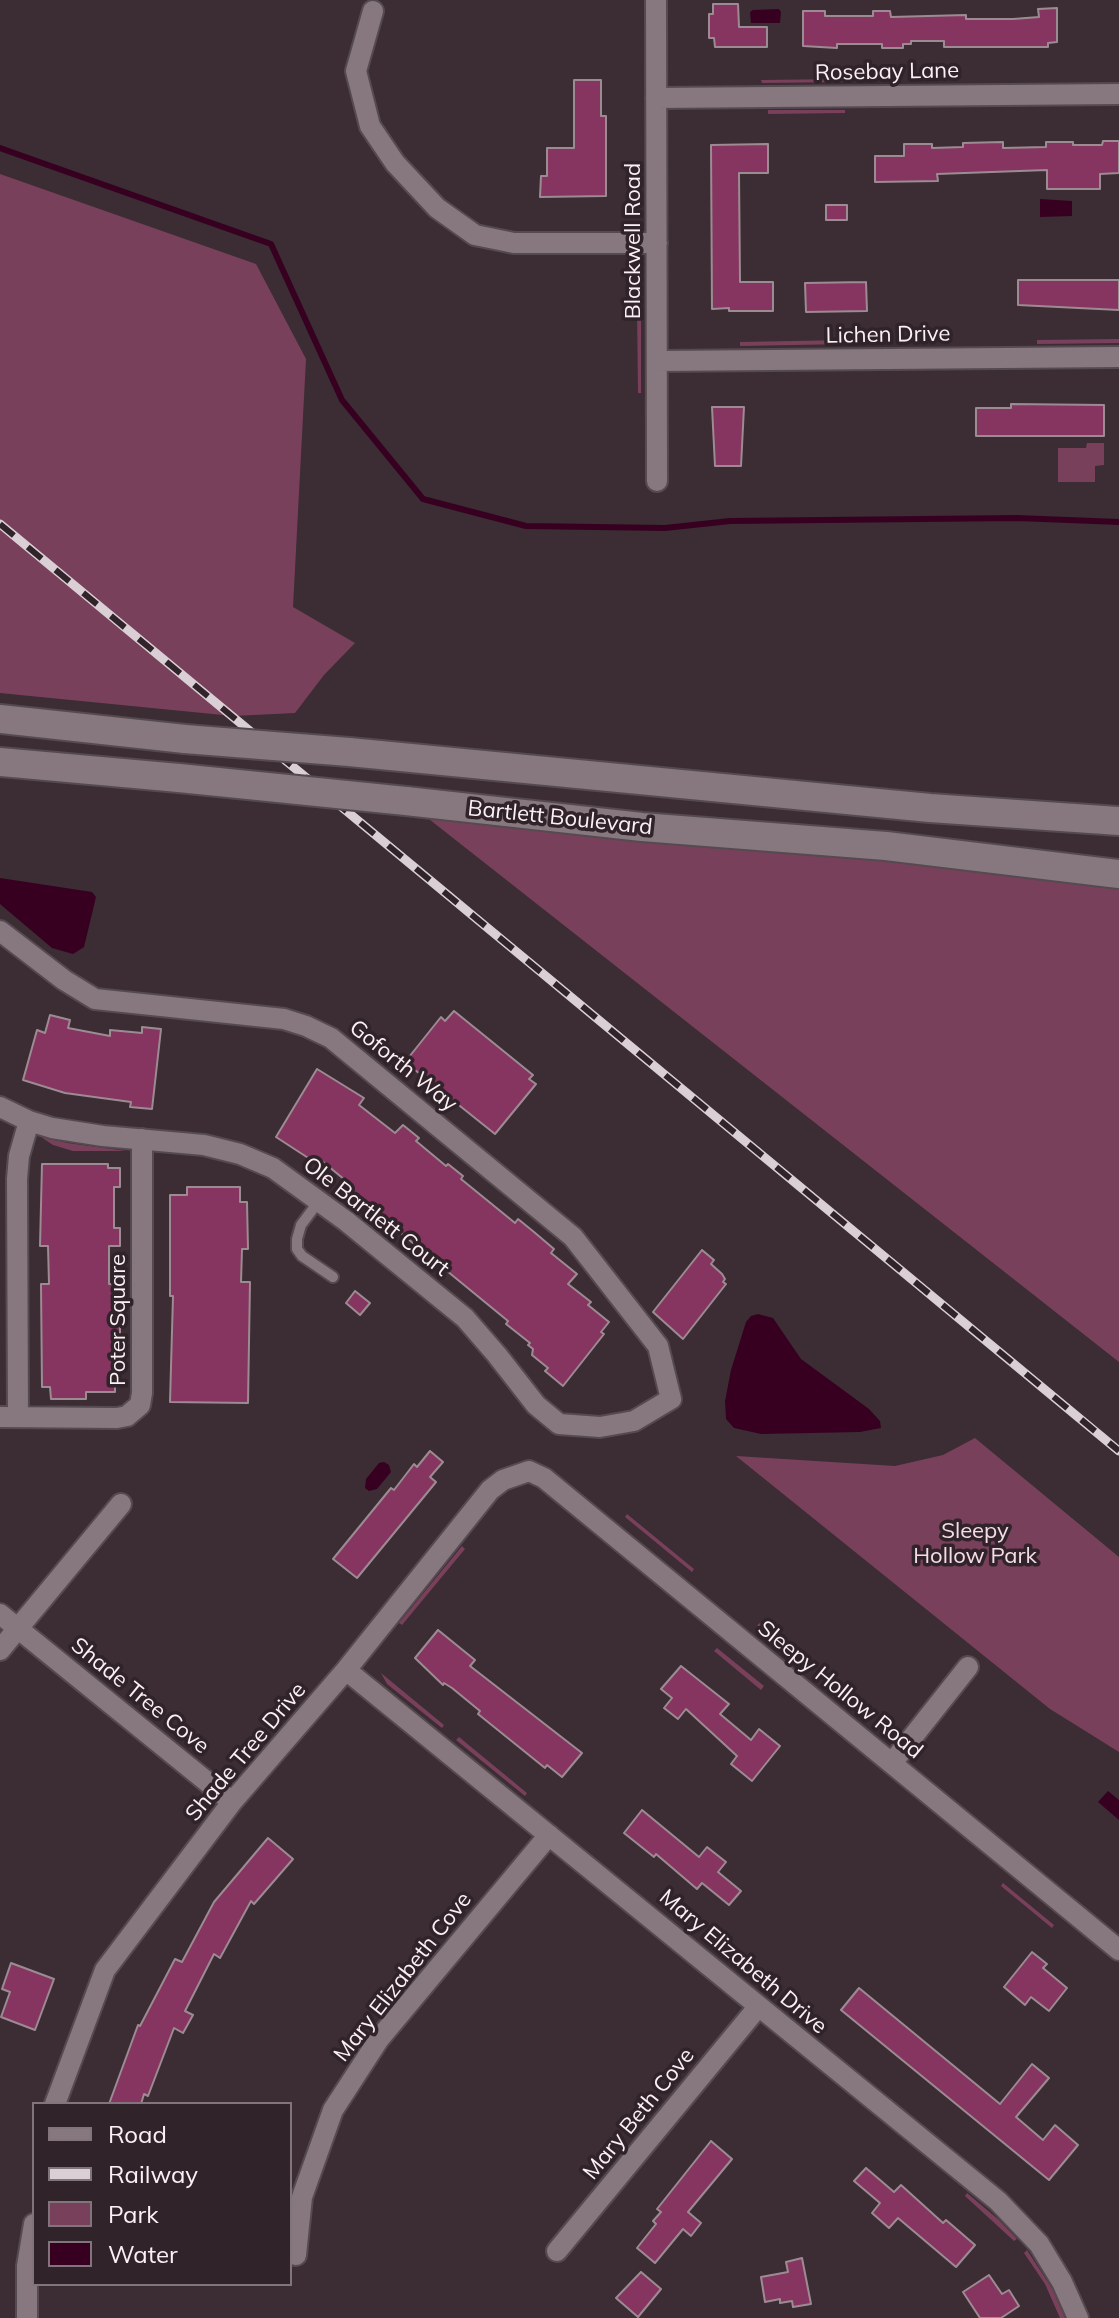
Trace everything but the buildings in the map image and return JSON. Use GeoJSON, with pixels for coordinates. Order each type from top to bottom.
{"type":"FeatureCollection","features":[{"type":"Feature","properties":{"kind":"main road","name":"Bartlett Boulevard"},"geometry":{"type":"LineString","coordinates":[[0,719],[930,808],[1119,821]]}},
{"type":"Feature","properties":{"kind":"main road","name":"Bartlett Boulevard"},"geometry":{"type":"LineString","coordinates":[[0,762],[642,827],[886,846],[1119,874]]}},
{"type":"Feature","properties":{"kind":"street","name":"Blackwell Road"},"geometry":{"type":"LineString","coordinates":[[656,0],[657,481]]}},
{"type":"Feature","properties":{"kind":"street"},"geometry":{"type":"LineString","coordinates":[[373,11],[356,71],[370,126],[395,163],[437,208],[475,235],[514,243],[657,243]]}},
{"type":"Feature","properties":{"kind":"street","name":"Rosebay Lane"},"geometry":{"type":"LineString","coordinates":[[656,98],[1119,94]]}},
{"type":"Feature","properties":{"kind":"street","name":"Lichen Drive"},"geometry":{"type":"LineString","coordinates":[[657,361],[1119,357]]}},
{"type":"Feature","properties":{"kind":"street","name":"Goforth Way"},"geometry":{"type":"LineString","coordinates":[[0,931],[64,980],[95,999],[284,1019],[331,1038],[573,1237],[658,1346],[671,1399]]}},
{"type":"Feature","properties":{"kind":"street","name":"Ole Bartlett Court"},"geometry":{"type":"LineString","coordinates":[[0,1107],[29,1121],[78,1133],[204,1145],[240,1154],[273,1168],[465,1318],[536,1405],[559,1424],[600,1427],[634,1421],[671,1399]]}},
{"type":"Feature","properties":{"kind":"street"},"geometry":{"type":"LineString","coordinates":[[9,1417],[17,1179],[19,1156],[29,1121]]}},
{"type":"Feature","properties":{"kind":"street","name":"Poter Square"},"geometry":{"type":"LineString","coordinates":[[9,1417],[117,1418],[127,1416],[140,1405],[142,1139]]}},
{"type":"Feature","properties":{"kind":"street","name":"Shade Tree Drive"},"geometry":{"type":"LineString","coordinates":[[56,2102],[105,1970],[232,1802],[346,1670],[490,1490],[503,1480],[529,1471]]}},
{"type":"Feature","properties":{"kind":"street","name":"Sleepy Hollow Road"},"geometry":{"type":"LineString","coordinates":[[529,1471],[544,1478],[1119,1950]]}},
{"type":"Feature","properties":{"kind":"street"},"geometry":{"type":"LineString","coordinates":[[0,1650],[121,1504]]}},
{"type":"Feature","properties":{"kind":"street","name":"Shade Tree Cove"},"geometry":{"type":"LineString","coordinates":[[0,1614],[232,1802]]}},
{"type":"Feature","properties":{"kind":"street"},"geometry":{"type":"LineString","coordinates":[[892,1763],[968,1667]]}},
{"type":"Feature","properties":{"kind":"street","name":"Mary Elizabeth Drive"},"geometry":{"type":"LineString","coordinates":[[346,1670],[1011,2213],[1050,2262],[1078,2318]]}},
{"type":"Feature","properties":{"kind":"street","name":"Mary Elizabeth Cove"},"geometry":{"type":"LineString","coordinates":[[296,2255],[302,2197],[333,2110],[379,2039],[549,1835]]}},
{"type":"Feature","properties":{"kind":"street","name":"Mary Beth Cove"},"geometry":{"type":"LineString","coordinates":[[557,2251],[758,2007]]}},
{"type":"Feature","properties":{"kind":"street"},"geometry":{"type":"LineString","coordinates":[[27,2318],[27,2266],[32,2236]]}},
{"type":"Feature","properties":{"kind":"lane"},"geometry":{"type":"LineString","coordinates":[[319,1201],[301,1225],[297,1249],[302,1256],[333,1277]]}},
{"type":"Feature","properties":{"kind":"green space"},"geometry":{"type":"Polygon","coordinates":[[[845,79],[845,82],[762,83],[761,80],[845,79]]]}},
{"type":"Feature","properties":{"kind":"green space"},"geometry":{"type":"Polygon","coordinates":[[[768,110],[845,110],[845,113],[768,114],[768,110]]]}},
{"type":"Feature","properties":{"kind":"green space"},"geometry":{"type":"Polygon","coordinates":[[[0,174],[256,264],[306,359],[293,607],[355,643],[324,675],[295,713],[233,716],[0,693],[0,174]]]}},
{"type":"Feature","properties":{"kind":"green space"},"geometry":{"type":"Polygon","coordinates":[[[637,307],[641,307],[641,393],[638,393],[637,307]]]}},
{"type":"Feature","properties":{"kind":"green space"},"geometry":{"type":"Polygon","coordinates":[[[1119,339],[1119,343],[1037,344],[1037,340],[1119,339]]]}},
{"type":"Feature","properties":{"kind":"green space"},"geometry":{"type":"Polygon","coordinates":[[[847,340],[847,344],[740,346],[740,342],[847,340]]]}},
{"type":"Feature","properties":{"kind":"green space"},"geometry":{"type":"Polygon","coordinates":[[[1087,443],[1104,443],[1104,465],[1095,466],[1095,482],[1058,482],[1058,448],[1086,448],[1087,443]]]}},
{"type":"Feature","properties":{"kind":"green space"},"geometry":{"type":"Polygon","coordinates":[[[406,801],[1119,874],[1119,1362],[406,801]]]}},
{"type":"Feature","properties":{"kind":"green space"},"geometry":{"type":"Polygon","coordinates":[[[41,1137],[126,1151],[73,1151],[53,1145],[41,1137]]]}},
{"type":"Feature","properties":{"kind":"green space","name":"Sleepy Hollow Park"},"geometry":{"type":"Polygon","coordinates":[[[975,1438],[1119,1557],[1119,1752],[1050,1709],[736,1456],[895,1466],[943,1455],[975,1438]]]}},
{"type":"Feature","properties":{"kind":"green space"},"geometry":{"type":"Polygon","coordinates":[[[627,1514],[694,1569],[692,1572],[625,1517],[627,1514]]]}},
{"type":"Feature","properties":{"kind":"green space"},"geometry":{"type":"Polygon","coordinates":[[[462,1546],[465,1549],[402,1625],[399,1623],[462,1546]]]}},
{"type":"Feature","properties":{"kind":"green space"},"geometry":{"type":"Polygon","coordinates":[[[760,1623],[808,1662],[805,1665],[757,1625],[760,1623]]]}},
{"type":"Feature","properties":{"kind":"green space"},"geometry":{"type":"Polygon","coordinates":[[[717,1648],[764,1686],[761,1690],[714,1651],[717,1648]]]}},
{"type":"Feature","properties":{"kind":"green space"},"geometry":{"type":"Polygon","coordinates":[[[381,1673],[444,1725],[442,1728],[387,1684],[381,1673]]]}},
{"type":"Feature","properties":{"kind":"green space"},"geometry":{"type":"Polygon","coordinates":[[[459,1737],[527,1793],[525,1796],[456,1740],[459,1737]]]}},
{"type":"Feature","properties":{"kind":"green space"},"geometry":{"type":"Polygon","coordinates":[[[1003,1883],[1054,1925],[1052,1928],[1001,1886],[1003,1883]]]}},
{"type":"Feature","properties":{"kind":"green space"},"geometry":{"type":"Polygon","coordinates":[[[967,2193],[1017,2239],[1014,2241],[965,2196],[967,2193]]]}},
{"type":"Feature","properties":{"kind":"green space"},"geometry":{"type":"Polygon","coordinates":[[[1027,2250],[1053,2290],[1065,2318],[1060,2318],[1045,2284],[1024,2253],[1027,2250]]]}},
{"type":"Feature","properties":{"kind":"water"},"geometry":{"type":"Polygon","coordinates":[[[779,9],[780,23],[751,23],[750,12],[753,10],[779,9]]]}},
{"type":"Feature","properties":{"kind":"water"},"geometry":{"type":"Polygon","coordinates":[[[1040,199],[1072,201],[1072,216],[1040,217],[1040,199]]]}},
{"type":"Feature","properties":{"kind":"water"},"geometry":{"type":"Polygon","coordinates":[[[0,878],[92,892],[96,897],[84,947],[73,954],[52,948],[0,904],[0,878]]]}},
{"type":"Feature","properties":{"kind":"water"},"geometry":{"type":"Polygon","coordinates":[[[758,1314],[773,1318],[801,1359],[869,1409],[880,1421],[881,1428],[860,1432],[761,1434],[734,1428],[726,1419],[725,1401],[731,1370],[746,1322],[758,1314]]]}},
{"type":"Feature","properties":{"kind":"water"},"geometry":{"type":"Polygon","coordinates":[[[384,1462],[391,1472],[377,1489],[369,1491],[365,1488],[366,1479],[379,1463],[384,1462]]]}},
{"type":"Feature","properties":{"kind":"water"},"geometry":{"type":"Polygon","coordinates":[[[1108,1791],[1119,1800],[1119,1820],[1098,1802],[1108,1791]]]}},
{"type":"Feature","properties":{"kind":"waterway"},"geometry":{"type":"LineString","coordinates":[[0,148],[271,244],[342,400],[423,499],[526,526],[665,528],[730,521],[1017,518],[1119,522]]}},
{"type":"Feature","properties":{"kind":"railway"},"geometry":{"type":"LineString","coordinates":[[0,524],[1119,1451]]}}]}
